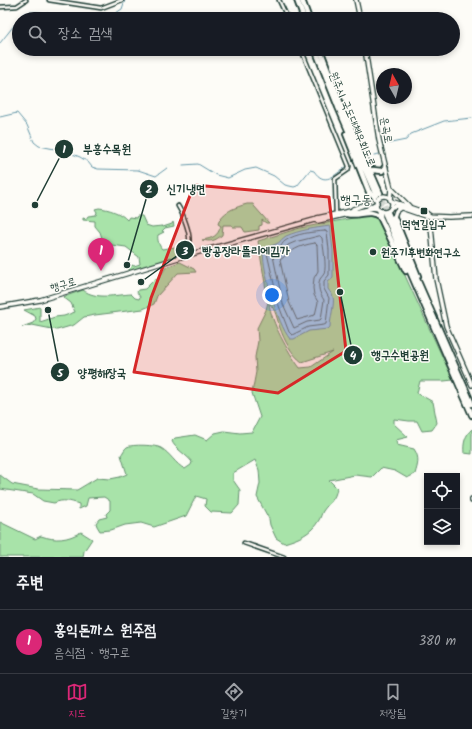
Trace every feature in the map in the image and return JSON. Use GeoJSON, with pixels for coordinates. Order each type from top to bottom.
{"type":"FeatureCollection","features":[{"type":"Feature","properties":{"kind":"highway"},"geometry":{"type":"LineString","coordinates":[[297,0],[301,12]]}},
{"type":"Feature","properties":{"kind":"highway"},"geometry":{"type":"LineString","coordinates":[[302,0],[306,12]]}},
{"type":"Feature","properties":{"kind":"highway","name":"원주시 국도대체우회도로"},"geometry":{"type":"LineString","coordinates":[[318,56],[340,107]]}},
{"type":"Feature","properties":{"kind":"highway"},"geometry":{"type":"LineString","coordinates":[[322,56],[340,107],[378,194]]}},
{"type":"Feature","properties":{"kind":"highway"},"geometry":{"type":"LineString","coordinates":[[340,107],[347,113],[388,199]]}},
{"type":"Feature","properties":{"kind":"highway"},"geometry":{"type":"LineString","coordinates":[[340,107],[339,116],[369,192]]}},
{"type":"Feature","properties":{"kind":"highway"},"geometry":{"type":"LineString","coordinates":[[373,170],[382,171],[385,167]]}},
{"type":"Feature","properties":{"kind":"highway"},"geometry":{"type":"LineString","coordinates":[[379,210],[380,217],[407,273],[421,292],[472,404]]}},
{"type":"Feature","properties":{"kind":"highway"},"geometry":{"type":"LineString","coordinates":[[389,211],[472,415]]}},
{"type":"Feature","properties":{"kind":"highway"},"geometry":{"type":"LineString","coordinates":[[346,213],[350,215],[370,212],[380,217]]}},
{"type":"Feature","properties":{"kind":"highway"},"geometry":{"type":"LineString","coordinates":[[394,217],[416,268],[421,292]]}},
{"type":"Feature","properties":{"kind":"street"},"geometry":{"type":"LineString","coordinates":[[0,7],[17,6],[26,0]]}},
{"type":"Feature","properties":{"kind":"street"},"geometry":{"type":"LineString","coordinates":[[49,0],[101,8],[122,0]]}},
{"type":"Feature","properties":{"kind":"street"},"geometry":{"type":"LineString","coordinates":[[279,0],[284,12]]}},
{"type":"Feature","properties":{"kind":"street"},"geometry":{"type":"LineString","coordinates":[[356,0],[359,12]]}},
{"type":"Feature","properties":{"kind":"street"},"geometry":{"type":"LineString","coordinates":[[304,56],[349,166],[348,170],[335,179],[336,214]]}},
{"type":"Feature","properties":{"kind":"street","name":"운곡로"},"geometry":{"type":"LineString","coordinates":[[366,56],[378,140],[391,189]]}},
{"type":"Feature","properties":{"kind":"street"},"geometry":{"type":"LineString","coordinates":[[394,217],[389,211],[388,199],[391,189],[411,208]]}},
{"type":"Feature","properties":{"kind":"street"},"geometry":{"type":"LineString","coordinates":[[369,192],[377,202],[379,210]]}},
{"type":"Feature","properties":{"kind":"street"},"geometry":{"type":"LineString","coordinates":[[346,213],[364,206],[368,199],[369,192]]}},
{"type":"Feature","properties":{"kind":"street","name":"행구로"},"geometry":{"type":"LineString","coordinates":[[314,220],[318,221],[373,206],[380,198],[388,199]]}},
{"type":"Feature","properties":{"kind":"street"},"geometry":{"type":"LineString","coordinates":[[388,199],[426,213],[430,216],[445,218],[472,216]]}},
{"type":"Feature","properties":{"kind":"street"},"geometry":{"type":"LineString","coordinates":[[178,206],[190,236],[187,248],[178,258]]}},
{"type":"Feature","properties":{"kind":"street","name":"행구로"},"geometry":{"type":"LineString","coordinates":[[0,307],[40,300],[317,218],[373,208],[386,212],[396,206],[425,216],[430,216]]}},
{"type":"Feature","properties":{"kind":"street"},"geometry":{"type":"LineString","coordinates":[[394,217],[396,211],[400,208]]}},
{"type":"Feature","properties":{"kind":"street"},"geometry":{"type":"LineString","coordinates":[[430,216],[436,279],[446,326],[472,385]]}},
{"type":"Feature","properties":{"kind":"street"},"geometry":{"type":"LineString","coordinates":[[244,543],[284,557]]}},
{"type":"Feature","properties":{"kind":"highlighted area"},"geometry":{"type":"Polygon","coordinates":[[[194,185],[329,197],[346,351],[278,393],[134,372],[151,298],[194,185]]]}},
{"type":"Feature","properties":{"kind":"green space"},"geometry":{"type":"Polygon","coordinates":[[[247,204],[253,204],[269,223],[262,220],[262,225],[259,226],[259,230],[245,232],[242,227],[223,225],[222,235],[220,237],[215,240],[202,240],[212,238],[218,233],[221,226],[218,224],[222,216],[234,208],[247,204]]]}},
{"type":"Feature","properties":{"kind":"green space"},"geometry":{"type":"Polygon","coordinates":[[[95,209],[107,209],[122,215],[127,220],[129,217],[136,218],[137,216],[142,216],[146,225],[152,227],[163,227],[172,224],[173,222],[174,226],[165,228],[162,231],[164,232],[158,235],[160,246],[162,249],[175,247],[177,249],[185,243],[186,247],[177,257],[128,273],[129,268],[132,265],[134,266],[140,264],[139,257],[126,247],[104,244],[100,232],[95,226],[95,221],[83,220],[83,218],[86,219],[88,216],[96,215],[97,212],[95,209]]]}},
{"type":"Feature","properties":{"kind":"green space"},"geometry":{"type":"Polygon","coordinates":[[[369,215],[379,219],[453,380],[420,381],[417,393],[433,402],[437,423],[432,430],[422,431],[417,421],[394,419],[394,424],[408,437],[396,440],[397,445],[414,449],[417,455],[418,464],[415,474],[407,478],[395,471],[381,468],[372,477],[355,475],[329,480],[337,488],[336,492],[333,499],[323,511],[316,525],[304,535],[284,543],[276,538],[269,519],[257,497],[260,483],[259,470],[255,460],[233,473],[233,480],[240,490],[239,505],[232,513],[211,512],[205,506],[206,499],[196,496],[186,516],[154,527],[141,523],[100,531],[96,523],[99,519],[107,517],[106,514],[110,510],[110,501],[104,497],[88,498],[86,506],[79,509],[79,504],[73,502],[63,501],[54,503],[43,501],[33,494],[0,489],[0,475],[12,484],[38,489],[77,490],[97,478],[110,479],[120,477],[127,474],[121,455],[127,447],[134,445],[161,448],[185,469],[191,465],[192,462],[173,444],[172,441],[175,438],[195,435],[207,440],[215,433],[224,431],[240,433],[252,432],[260,417],[252,393],[256,372],[255,357],[258,341],[257,328],[266,310],[268,302],[258,241],[300,228],[369,215]],[[269,303],[270,311],[277,328],[290,354],[300,368],[311,367],[333,352],[302,362],[286,342],[275,312],[269,303]]]}},
{"type":"Feature","properties":{"kind":"green space"},"geometry":{"type":"Polygon","coordinates":[[[180,262],[194,269],[196,272],[178,273],[157,296],[154,304],[143,309],[84,317],[74,325],[57,330],[32,325],[22,327],[33,323],[36,319],[35,316],[24,310],[40,307],[40,322],[75,312],[71,303],[63,297],[83,290],[100,296],[131,294],[135,298],[139,299],[140,297],[137,292],[138,290],[145,289],[155,279],[159,279],[166,267],[180,262]]]}},
{"type":"Feature","properties":{"kind":"green space"},"geometry":{"type":"Polygon","coordinates":[[[472,429],[472,454],[464,453],[465,440],[472,429]]]}},
{"type":"Feature","properties":{"kind":"green space"},"geometry":{"type":"Polygon","coordinates":[[[0,522],[35,539],[41,536],[52,539],[61,539],[71,537],[81,532],[92,539],[84,551],[83,557],[0,557],[0,522]]]}},
{"type":"Feature","properties":{"kind":"water"},"geometry":{"type":"Polygon","coordinates":[[[330,226],[333,250],[333,278],[328,282],[328,289],[332,295],[333,307],[330,327],[328,329],[309,331],[294,339],[290,339],[280,321],[268,283],[263,251],[291,234],[330,226]]]}},
{"type":"Feature","properties":{"kind":"waterway"},"geometry":{"type":"LineString","coordinates":[[118,12],[122,9],[125,0]]}},
{"type":"Feature","properties":{"kind":"waterway"},"geometry":{"type":"LineString","coordinates":[[31,12],[37,12]]}},
{"type":"Feature","properties":{"kind":"waterway"},"geometry":{"type":"LineString","coordinates":[[0,43],[12,28]]}},
{"type":"Feature","properties":{"kind":"waterway"},"geometry":{"type":"LineString","coordinates":[[0,117],[17,113],[27,125],[34,142],[39,146],[65,151],[80,157],[88,162],[92,167],[98,169],[138,170],[156,176],[167,168]]}},
{"type":"Feature","properties":{"kind":"waterway"},"geometry":{"type":"LineString","coordinates":[[386,144],[406,140],[411,134],[444,121],[472,118]]}},
{"type":"Feature","properties":{"kind":"waterway"},"geometry":{"type":"LineString","coordinates":[[374,155],[379,154]]}},
{"type":"Feature","properties":{"kind":"waterway"},"geometry":{"type":"LineString","coordinates":[[183,165],[198,164],[216,175],[228,178],[245,170],[256,168],[274,176],[285,185],[294,187],[297,186],[310,170],[314,171],[318,176],[326,179],[334,176],[346,167]]}},
{"type":"Feature","properties":{"kind":"tunnel"},"geometry":{"type":"LineString","coordinates":[[380,193],[388,213]]}},
{"type":"Feature","properties":{"kind":"tunnel"},"geometry":{"type":"LineString","coordinates":[[376,195],[385,214]]}},
{"type":"Feature","properties":{"kind":"place","name":"부흥수목원"},"geometry":{"type":"Point","coordinates":[35,205]}},
{"type":"Feature","properties":{"kind":"place","name":"덕현길입구"},"geometry":{"type":"Point","coordinates":[424,211]}},
{"type":"Feature","properties":{"kind":"place","name":"원주기후변화연구소"},"geometry":{"type":"Point","coordinates":[373,252]}},
{"type":"Feature","properties":{"kind":"place","name":"신기냉면"},"geometry":{"type":"Point","coordinates":[127,265]}},
{"type":"Feature","properties":{"kind":"place","name":"홍익돈까스 원주점"},"geometry":{"type":"Point","coordinates":[101,271]}},
{"type":"Feature","properties":{"kind":"place","name":"빵공장라뜰리에김가"},"geometry":{"type":"Point","coordinates":[141,282]}},
{"type":"Feature","properties":{"kind":"place","name":"행구수변공원"},"geometry":{"type":"Point","coordinates":[340,292]}},
{"type":"Feature","properties":{"kind":"place","name":"양평해장국"},"geometry":{"type":"Point","coordinates":[48,310]}},
{"type":"Feature","properties":{"kind":"district","name":"행구동"},"geometry":{"type":"Point","coordinates":[356,199]}}]}
